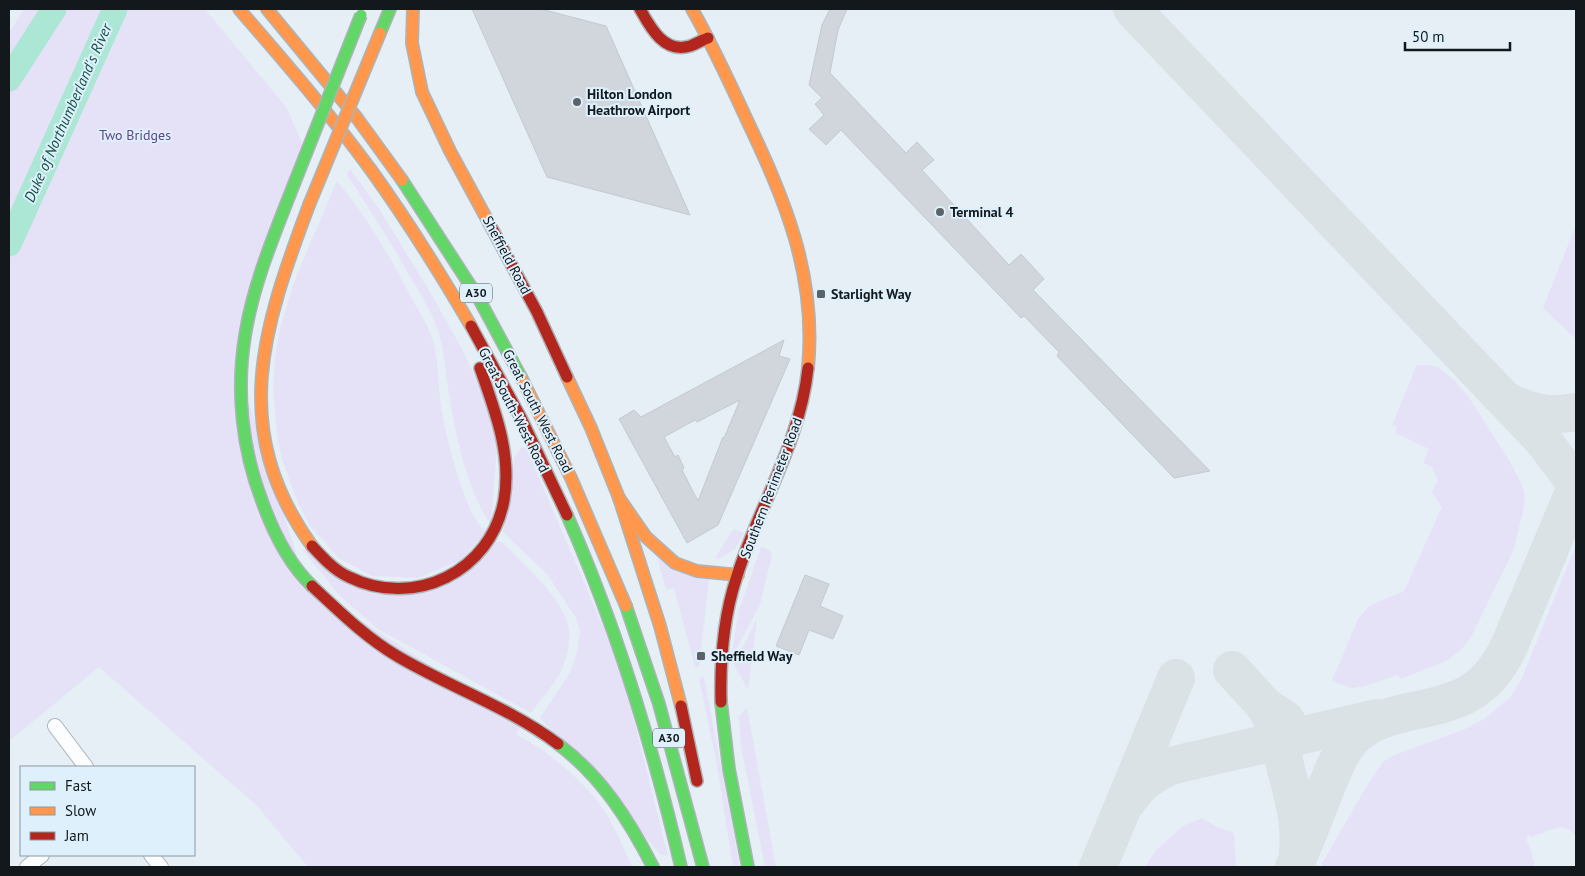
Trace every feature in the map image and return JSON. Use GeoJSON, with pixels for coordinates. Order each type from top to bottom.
{"type":"FeatureCollection","features":[{"type":"Feature","properties":{"kind":"main road","name":"Great South-West Road"},"geometry":{"type":"LineString","coordinates":[[239,9],[307,89],[386,192],[456,301],[530,438],[595,582],[623,658],[668,809],[681,867]]}},
{"type":"Feature","properties":{"kind":"main road","name":"Great South West Road"},"geometry":{"type":"LineString","coordinates":[[267,9],[324,76],[363,126],[433,226],[474,290],[549,429],[583,502],[642,650],[688,804],[702,867]]}},
{"type":"Feature","properties":{"kind":"main road"},"geometry":{"type":"LineString","coordinates":[[390,9],[309,205],[279,286],[268,322],[261,367],[260,410],[266,450],[286,506],[299,529],[317,553],[348,577],[364,583],[397,590],[427,586],[443,581],[470,563],[482,549],[493,533],[502,510],[506,486],[506,464],[502,440],[496,414],[456,301]]}},
{"type":"Feature","properties":{"kind":"main road","name":"Sheffield Road"},"geometry":{"type":"LineString","coordinates":[[413,9],[412,43],[422,92],[450,151],[537,312],[591,428],[619,498]]}},
{"type":"Feature","properties":{"kind":"main road"},"geometry":{"type":"LineString","coordinates":[[640,9],[653,33],[671,44],[679,47],[689,47],[708,38]]}},
{"type":"Feature","properties":{"kind":"main road","name":"Southern Perimeter Road"},"geometry":{"type":"LineString","coordinates":[[692,9],[708,38],[762,152],[786,208],[808,292],[810,326],[807,380],[793,436],[729,602],[722,638],[719,692],[725,752],[748,867]]}},
{"type":"Feature","properties":{"kind":"main road"},"geometry":{"type":"LineString","coordinates":[[362,12],[262,269],[245,335],[241,373],[242,418],[246,447],[266,514],[298,572],[356,628],[377,644],[415,666],[531,725],[566,749],[588,769],[608,791],[642,842],[653,867]]}},
{"type":"Feature","properties":{"kind":"main road"},"geometry":{"type":"LineString","coordinates":[[619,498],[646,537],[675,563],[696,571],[738,575]]}},
{"type":"Feature","properties":{"kind":"main road"},"geometry":{"type":"LineString","coordinates":[[619,498],[653,604],[672,672],[699,793]]}},
{"type":"Feature","properties":{"kind":"main road"},"geometry":{"type":"LineString","coordinates":[[710,848],[713,867]]}},
{"type":"Feature","properties":{"kind":"street"},"geometry":{"type":"LineString","coordinates":[[55,726],[85,766]]}},
{"type":"Feature","properties":{"kind":"street"},"geometry":{"type":"LineString","coordinates":[[27,867],[41,856]]}},
{"type":"Feature","properties":{"kind":"street"},"geometry":{"type":"LineString","coordinates":[[152,856],[161,867]]}},
{"type":"Feature","properties":{"kind":"green space","name":"Two Bridges"},"geometry":{"type":"Polygon","coordinates":[[[24,9],[205,9],[286,107],[303,145],[237,365],[306,585],[522,725],[516,734],[553,758],[597,800],[613,825],[632,867],[308,867],[257,806],[99,667],[9,741],[9,33],[24,9]]]}},
{"type":"Feature","properties":{"kind":"green space"},"geometry":{"type":"Polygon","coordinates":[[[350,169],[379,209],[426,285],[462,349],[491,412],[498,435],[491,524],[468,478],[458,440],[443,349],[436,325],[424,299],[347,175],[350,169]]]}},
{"type":"Feature","properties":{"kind":"green space"},"geometry":{"type":"Polygon","coordinates":[[[337,181],[359,209],[378,238],[430,333],[436,352],[442,412],[458,476],[471,510],[478,523],[486,532],[461,560],[418,578],[372,576],[339,558],[311,527],[298,503],[282,459],[277,434],[273,388],[280,328],[296,277],[337,181]]]}},
{"type":"Feature","properties":{"kind":"green space"},"geometry":{"type":"Polygon","coordinates":[[[1576,225],[1576,339],[1543,308],[1576,225]]]}},
{"type":"Feature","properties":{"kind":"green space"},"geometry":{"type":"Polygon","coordinates":[[[1417,365],[1438,367],[1454,380],[1468,396],[1510,462],[1522,485],[1525,496],[1524,507],[1514,549],[1471,637],[1461,650],[1446,661],[1401,679],[1397,675],[1365,686],[1351,688],[1332,681],[1358,619],[1369,606],[1404,591],[1442,507],[1432,492],[1438,480],[1432,467],[1423,463],[1429,449],[1395,433],[1397,426],[1392,425],[1417,365]]]}},
{"type":"Feature","properties":{"kind":"green space"},"geometry":{"type":"Polygon","coordinates":[[[522,447],[526,448],[621,668],[668,856],[660,854],[540,718],[570,673],[577,652],[580,631],[576,618],[547,574],[503,532],[515,456],[522,447]]]}},
{"type":"Feature","properties":{"kind":"green space"},"geometry":{"type":"Polygon","coordinates":[[[733,529],[744,533],[735,549],[718,559],[715,558],[733,529]]]}},
{"type":"Feature","properties":{"kind":"green space"},"geometry":{"type":"Polygon","coordinates":[[[499,541],[532,572],[553,596],[561,608],[569,631],[568,650],[562,669],[552,686],[531,713],[378,629],[340,596],[302,549],[398,595],[499,541]]]}},
{"type":"Feature","properties":{"kind":"green space"},"geometry":{"type":"Polygon","coordinates":[[[1576,545],[1576,836],[1571,831],[1561,828],[1555,828],[1532,837],[1528,835],[1526,842],[1529,844],[1535,866],[1537,867],[1320,867],[1365,789],[1383,762],[1394,755],[1463,730],[1484,719],[1510,698],[1522,678],[1576,545]]]}},
{"type":"Feature","properties":{"kind":"green space"},"geometry":{"type":"Polygon","coordinates":[[[761,547],[770,550],[772,555],[760,605],[735,651],[732,651],[739,610],[761,547]]]}},
{"type":"Feature","properties":{"kind":"green space"},"geometry":{"type":"Polygon","coordinates":[[[656,552],[709,579],[699,667],[695,667],[674,588],[666,590],[656,552]]]}},
{"type":"Feature","properties":{"kind":"green space"},"geometry":{"type":"Polygon","coordinates":[[[757,619],[748,690],[734,664],[757,619]]]}},
{"type":"Feature","properties":{"kind":"green space"},"geometry":{"type":"Polygon","coordinates":[[[704,677],[740,867],[733,867],[716,760],[699,678],[704,677]]]}},
{"type":"Feature","properties":{"kind":"green space"},"geometry":{"type":"Polygon","coordinates":[[[747,707],[776,867],[765,867],[741,746],[739,717],[747,707]]]}},
{"type":"Feature","properties":{"kind":"green space"},"geometry":{"type":"Polygon","coordinates":[[[1202,818],[1215,826],[1234,833],[1236,867],[1145,867],[1156,850],[1183,826],[1202,818]]]}},
{"type":"Feature","properties":{"kind":"building","name":"Hilton London Heathrow Airport"},"geometry":{"type":"Polygon","coordinates":[[[472,9],[541,9],[606,26],[690,215],[547,177],[472,9]]]}},
{"type":"Feature","properties":{"kind":"building","name":"Terminal 4"},"geometry":{"type":"Polygon","coordinates":[[[830,9],[847,9],[838,30],[830,73],[906,153],[917,142],[934,160],[922,170],[1009,265],[1021,254],[1044,279],[1033,290],[1210,471],[1174,478],[1057,356],[1059,352],[1024,316],[1021,318],[841,130],[826,145],[809,129],[824,115],[815,104],[822,98],[809,85],[822,25],[830,9]]]}},
{"type":"Feature","properties":{"kind":"building"},"geometry":{"type":"Polygon","coordinates":[[[784,340],[779,356],[790,359],[718,525],[687,543],[619,419],[634,410],[641,417],[784,340]],[[740,400],[697,422],[695,420],[664,437],[675,457],[678,455],[684,468],[682,470],[698,501],[723,437],[740,400]]]}},
{"type":"Feature","properties":{"kind":"building"},"geometry":{"type":"Polygon","coordinates":[[[805,575],[829,584],[820,606],[843,616],[833,639],[809,630],[799,655],[776,646],[805,575]]]}},
{"type":"Feature","properties":{"kind":"waterway"},"geometry":{"type":"LineString","coordinates":[[9,79],[54,9]]}},
{"type":"Feature","properties":{"kind":"waterway","name":"Duke of Northumberland's River"},"geometry":{"type":"LineString","coordinates":[[9,244],[115,9]]}},
{"type":"Feature","properties":{"kind":"taxiway"},"geometry":{"type":"LineString","coordinates":[[1132,9],[1542,439],[1576,484]]}},
{"type":"Feature","properties":{"kind":"taxiway"},"geometry":{"type":"LineString","coordinates":[[1507,401],[1541,413],[1576,412]]}},
{"type":"Feature","properties":{"kind":"taxiway"},"geometry":{"type":"LineString","coordinates":[[1294,867],[1334,768],[1350,741],[1375,722],[1436,706],[1474,691],[1487,680],[1497,667],[1510,644],[1576,487]]}},
{"type":"Feature","properties":{"kind":"taxiway"},"geometry":{"type":"LineString","coordinates":[[1232,670],[1265,706],[1286,720]]}},
{"type":"Feature","properties":{"kind":"taxiway"},"geometry":{"type":"LineString","coordinates":[[1098,867],[1176,678]]}},
{"type":"Feature","properties":{"kind":"taxiway"},"geometry":{"type":"LineString","coordinates":[[1265,706],[1277,734],[1293,797],[1298,828],[1298,850]]}},
{"type":"Feature","properties":{"kind":"taxiway"},"geometry":{"type":"LineString","coordinates":[[1124,806],[1144,782],[1170,766],[1377,718]]}},
{"type":"Feature","properties":{"kind":"traffic: fast"},"geometry":{"type":"LineString","coordinates":[[380,33],[390,9]]}},
{"type":"Feature","properties":{"kind":"traffic: fast"},"geometry":{"type":"LineString","coordinates":[[294,184],[361,15]]}},
{"type":"Feature","properties":{"kind":"traffic: fast"},"geometry":{"type":"LineString","coordinates":[[402,180],[479,299],[522,379]]}},
{"type":"Feature","properties":{"kind":"traffic: fast"},"geometry":{"type":"LineString","coordinates":[[294,184],[265,259],[253,297],[242,357],[241,399],[245,440],[255,481],[266,513],[289,557],[312,586]]}},
{"type":"Feature","properties":{"kind":"traffic: fast"},"geometry":{"type":"LineString","coordinates":[[567,515],[618,644],[646,733],[681,867]]}},
{"type":"Feature","properties":{"kind":"traffic: fast"},"geometry":{"type":"LineString","coordinates":[[626,606],[659,704],[703,867]]}},
{"type":"Feature","properties":{"kind":"traffic: fast"},"geometry":{"type":"LineString","coordinates":[[721,702],[729,769],[748,867]]}},
{"type":"Feature","properties":{"kind":"traffic: fast"},"geometry":{"type":"LineString","coordinates":[[558,744],[588,770],[613,800],[634,832],[653,867]]}},
{"type":"Feature","properties":{"kind":"traffic: slow"},"geometry":{"type":"LineString","coordinates":[[239,9],[323,108],[371,170],[423,247],[471,326]]}},
{"type":"Feature","properties":{"kind":"traffic: slow"},"geometry":{"type":"LineString","coordinates":[[267,9],[357,118],[402,180]]}},
{"type":"Feature","properties":{"kind":"traffic: slow"},"geometry":{"type":"LineString","coordinates":[[413,9],[412,43],[422,92],[450,151],[489,223]]}},
{"type":"Feature","properties":{"kind":"traffic: slow"},"geometry":{"type":"LineString","coordinates":[[692,9],[760,148],[795,239],[808,301],[810,334],[808,368]]}},
{"type":"Feature","properties":{"kind":"traffic: slow"},"geometry":{"type":"LineString","coordinates":[[309,205],[380,33]]}},
{"type":"Feature","properties":{"kind":"traffic: slow"},"geometry":{"type":"LineString","coordinates":[[309,205],[278,294],[268,336],[262,378],[262,419],[270,461],[286,503],[312,546]]}},
{"type":"Feature","properties":{"kind":"traffic: slow"},"geometry":{"type":"LineString","coordinates":[[567,377],[591,428],[619,498],[646,537],[675,563],[697,571],[738,575]]}},
{"type":"Feature","properties":{"kind":"traffic: slow"},"geometry":{"type":"LineString","coordinates":[[522,379],[571,478],[626,606]]}},
{"type":"Feature","properties":{"kind":"traffic: slow"},"geometry":{"type":"LineString","coordinates":[[619,498],[660,626],[681,706]]}},
{"type":"Feature","properties":{"kind":"traffic: jam"},"geometry":{"type":"LineString","coordinates":[[640,9],[653,31],[665,43],[681,47],[690,46],[708,38]]}},
{"type":"Feature","properties":{"kind":"traffic: jam"},"geometry":{"type":"LineString","coordinates":[[489,223],[537,312],[567,377]]}},
{"type":"Feature","properties":{"kind":"traffic: jam"},"geometry":{"type":"LineString","coordinates":[[471,326],[521,418],[567,515]]}},
{"type":"Feature","properties":{"kind":"traffic: jam"},"geometry":{"type":"LineString","coordinates":[[312,546],[334,568],[349,577],[374,586],[399,589],[423,586],[446,578],[466,564],[483,547],[496,525],[504,500],[506,466],[501,433],[480,368]]}},
{"type":"Feature","properties":{"kind":"traffic: jam"},"geometry":{"type":"LineString","coordinates":[[721,702],[723,640],[728,609],[745,552],[788,449],[804,396],[808,368]]}},
{"type":"Feature","properties":{"kind":"traffic: jam"},"geometry":{"type":"LineString","coordinates":[[312,586],[385,649],[499,708],[558,744]]}},
{"type":"Feature","properties":{"kind":"traffic: jam"},"geometry":{"type":"LineString","coordinates":[[681,706],[697,781]]}},
{"type":"Feature","properties":{"kind":"place","name":"Hilton London Heathrow Airport"},"geometry":{"type":"Point","coordinates":[577,102]}},
{"type":"Feature","properties":{"kind":"place","name":"Terminal 4"},"geometry":{"type":"Point","coordinates":[940,212]}},
{"type":"Feature","properties":{"kind":"place","name":"Starlight Way"},"geometry":{"type":"Point","coordinates":[821,294]}},
{"type":"Feature","properties":{"kind":"place","name":"Sheffield Way"},"geometry":{"type":"Point","coordinates":[701,656]}}]}
